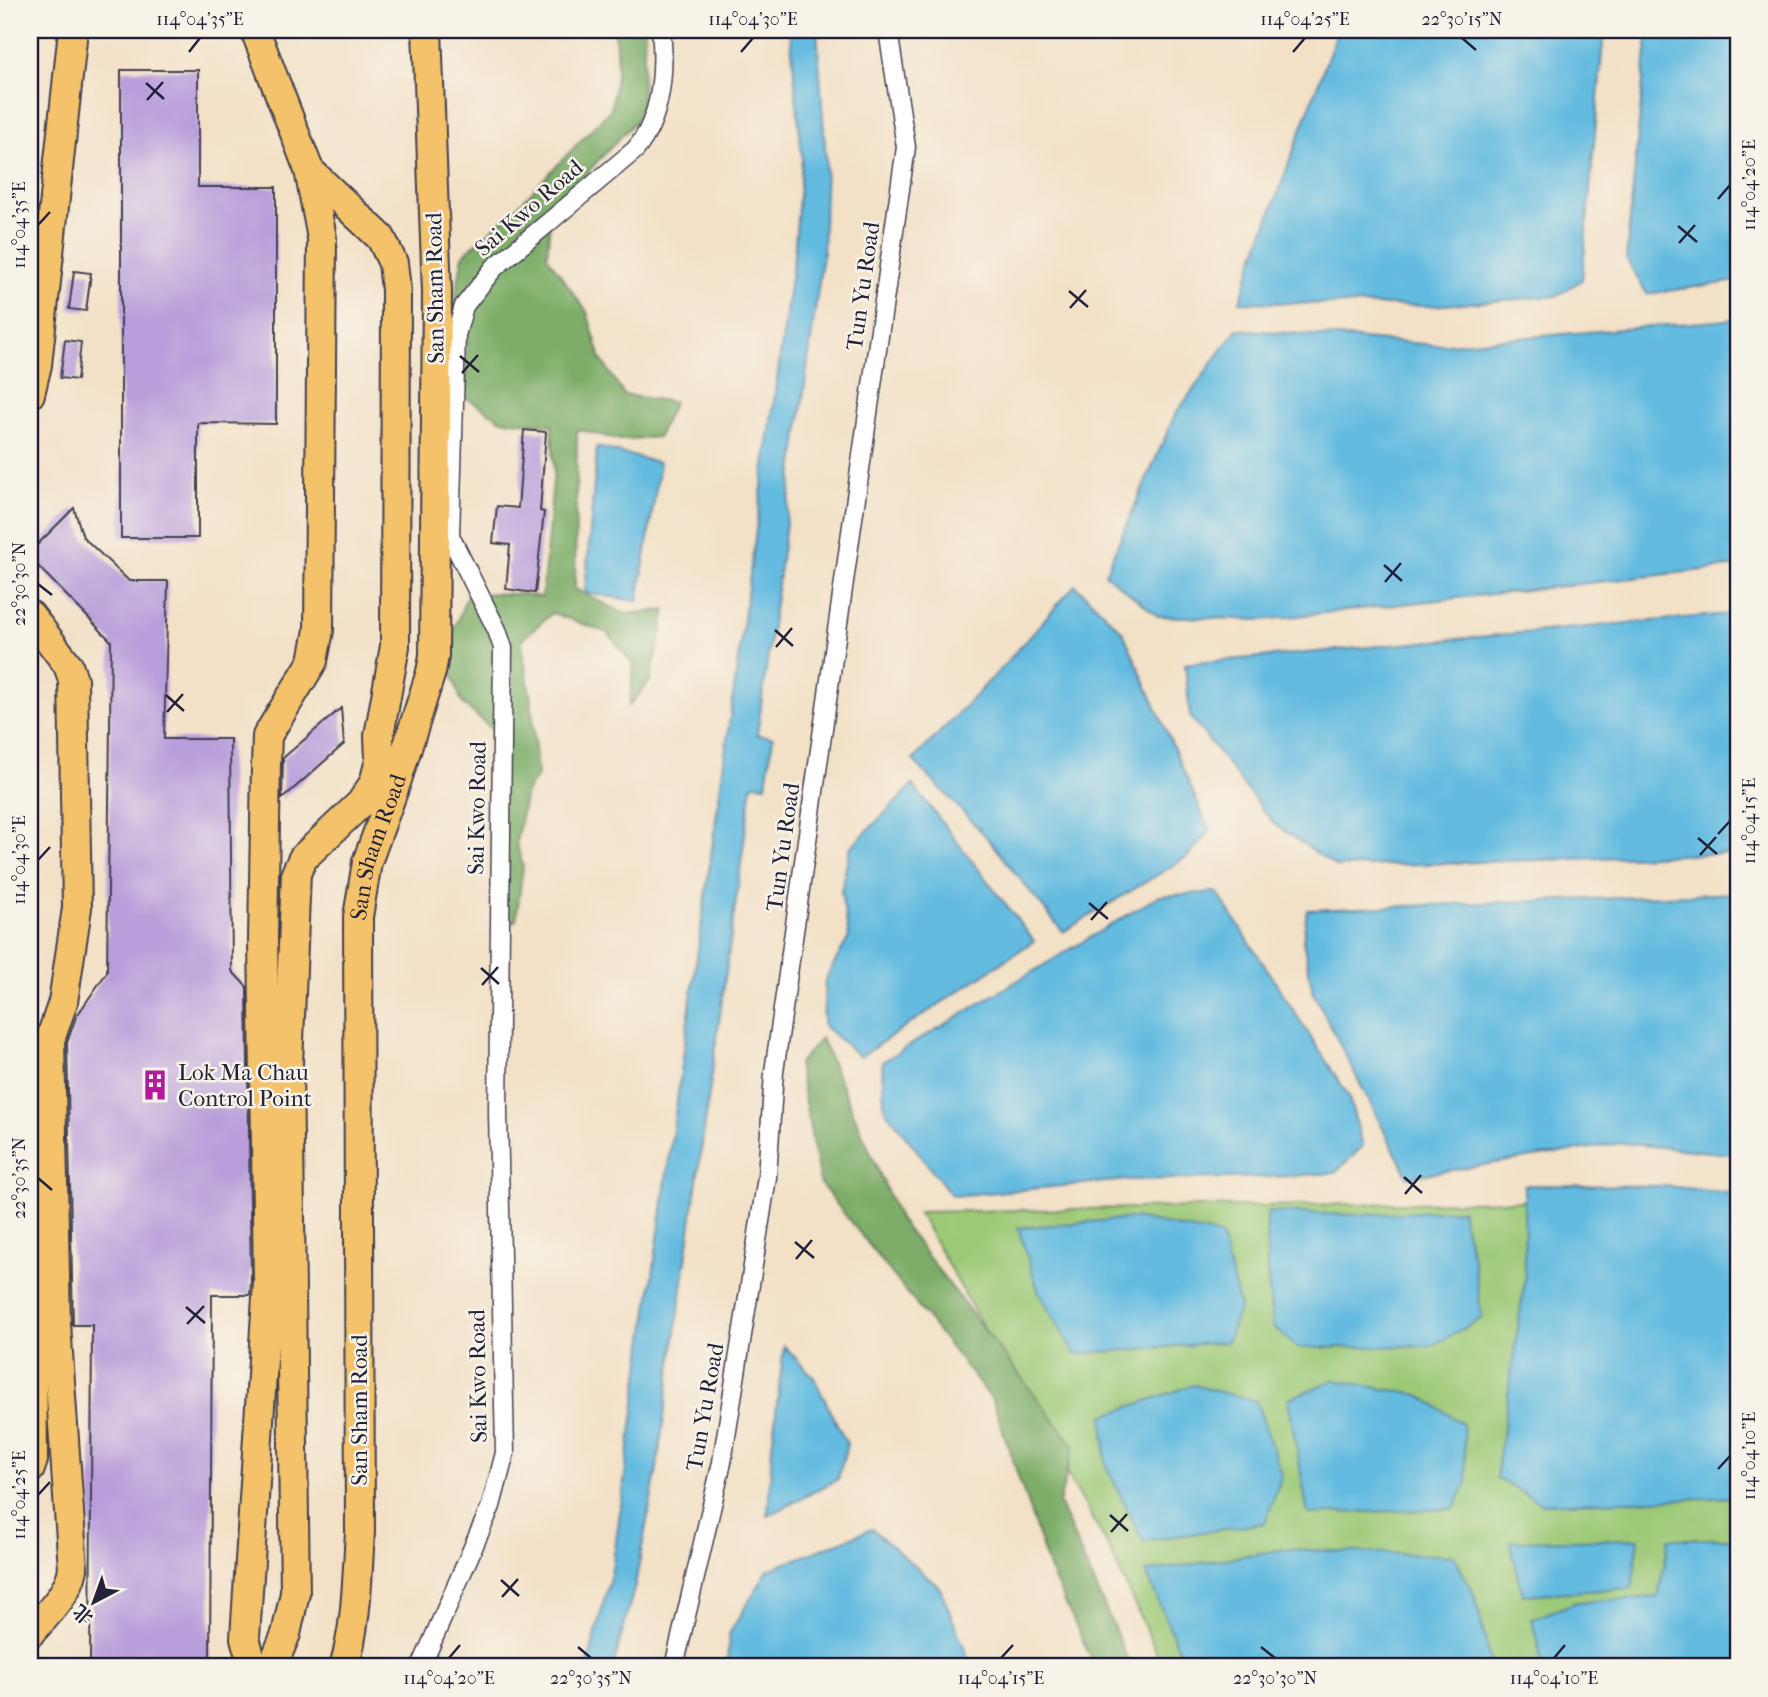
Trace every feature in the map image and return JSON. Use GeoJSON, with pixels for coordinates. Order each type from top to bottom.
{"type":"FeatureCollection","features":[{"type":"Feature","properties":{"kind":"main road"},"geometry":{"type":"LineString","coordinates":[[30,394],[37,365],[73,30]]}},
{"type":"Feature","properties":{"kind":"main road","name":"San Sham Road"},"geometry":{"type":"LineString","coordinates":[[253,1667],[245,1638],[268,1282],[262,939],[267,736],[313,661],[319,631],[322,238],[309,170],[254,30]]}},
{"type":"Feature","properties":{"kind":"main road","name":"San Sham Road"},"geometry":{"type":"LineString","coordinates":[[344,1667],[349,1651],[355,1604],[360,1532],[358,917],[367,862],[400,771],[432,672],[434,656],[437,292],[427,30]]}},
{"type":"Feature","properties":{"kind":"main road","name":"San Sham Road"},"geometry":{"type":"LineString","coordinates":[[272,1667],[286,1634],[295,1594],[288,1065],[296,873],[303,858],[361,803],[374,783],[380,760],[379,736],[395,635],[396,290],[393,263],[381,238],[309,170]]}},
{"type":"Feature","properties":{"kind":"main road"},"geometry":{"type":"LineString","coordinates":[[30,615],[68,665],[73,680],[77,908],[63,1002],[50,1040],[56,1324],[73,1569],[71,1581],[64,1594],[30,1633]]}},
{"type":"Feature","properties":{"kind":"main road"},"geometry":{"type":"LineString","coordinates":[[30,1066],[33,1460],[30,1469]]}},
{"type":"Feature","properties":{"kind":"street","name":"Sai Kwo Road"},"geometry":{"type":"LineString","coordinates":[[421,1667],[491,1506],[505,1453],[498,1112],[503,648],[497,630],[450,537],[456,335],[464,306],[494,268],[645,140],[658,101],[662,70],[661,30]]}},
{"type":"Feature","properties":{"kind":"street","name":"Tun Yu Road"},"geometry":{"type":"LineString","coordinates":[[674,1667],[722,1462],[767,1177],[774,1072],[906,147],[888,30]]}},
{"type":"Feature","properties":{"kind":"green space"},"geometry":{"type":"Polygon","coordinates":[[[30,30],[40,30],[30,101],[30,30]]]}},
{"type":"Feature","properties":{"kind":"green space"},"geometry":{"type":"Polygon","coordinates":[[[615,30],[645,30],[641,115],[551,211],[547,256],[587,312],[601,359],[624,395],[674,402],[658,437],[620,440],[577,429],[575,589],[625,614],[666,610],[650,681],[629,706],[634,666],[608,633],[552,613],[521,640],[532,706],[537,776],[526,792],[516,842],[523,866],[516,921],[494,925],[497,734],[462,703],[445,654],[468,593],[542,597],[554,470],[552,425],[502,420],[465,397],[467,338],[453,311],[463,255],[515,209],[611,109],[617,68],[615,30]]]}},
{"type":"Feature","properties":{"kind":"green space"},"geometry":{"type":"Polygon","coordinates":[[[821,1038],[899,1219],[1074,1446],[1059,1503],[1131,1667],[1095,1667],[1049,1568],[993,1401],[820,1183],[798,1064],[821,1038]]]}},
{"type":"Feature","properties":{"kind":"green space"},"geometry":{"type":"Polygon","coordinates":[[[1738,1197],[1738,1667],[1163,1667],[1107,1544],[918,1212],[1738,1197]]]}},
{"type":"Feature","properties":{"kind":"water"},"geometry":{"type":"Polygon","coordinates":[[[790,30],[817,30],[826,162],[823,252],[757,735],[773,737],[766,785],[752,784],[657,1468],[635,1585],[613,1667],[587,1667],[612,1570],[794,256],[802,158],[790,30]]]}},
{"type":"Feature","properties":{"kind":"water"},"geometry":{"type":"Polygon","coordinates":[[[1338,30],[1604,30],[1582,280],[1556,296],[1431,306],[1240,302],[1338,30]]]}},
{"type":"Feature","properties":{"kind":"water"},"geometry":{"type":"Polygon","coordinates":[[[1648,30],[1738,30],[1738,281],[1647,294],[1626,259],[1648,30]]]}},
{"type":"Feature","properties":{"kind":"water"},"geometry":{"type":"Polygon","coordinates":[[[1738,319],[1738,566],[1262,620],[1158,616],[1105,574],[1175,415],[1237,329],[1436,345],[1738,319]]]}},
{"type":"Feature","properties":{"kind":"water"},"geometry":{"type":"Polygon","coordinates":[[[597,447],[660,463],[638,601],[585,593],[597,447]]]}},
{"type":"Feature","properties":{"kind":"water"},"geometry":{"type":"Polygon","coordinates":[[[1075,585],[1123,632],[1210,831],[1187,857],[1063,932],[983,833],[913,760],[1000,670],[1075,585]]]}},
{"type":"Feature","properties":{"kind":"water"},"geometry":{"type":"Polygon","coordinates":[[[1738,613],[1738,853],[1337,867],[1273,823],[1190,716],[1185,664],[1738,613]]]}},
{"type":"Feature","properties":{"kind":"water"},"geometry":{"type":"Polygon","coordinates":[[[913,785],[1034,941],[860,1057],[823,1025],[825,980],[849,937],[841,892],[850,848],[913,785]]]}},
{"type":"Feature","properties":{"kind":"water"},"geometry":{"type":"Polygon","coordinates":[[[1217,892],[1348,1095],[1363,1146],[1335,1173],[1128,1180],[952,1196],[884,1108],[882,1062],[1159,896],[1217,892]]]}},
{"type":"Feature","properties":{"kind":"water"},"geometry":{"type":"Polygon","coordinates":[[[1738,893],[1738,1155],[1622,1143],[1408,1177],[1313,992],[1303,941],[1307,910],[1738,893]]]}},
{"type":"Feature","properties":{"kind":"water"},"geometry":{"type":"Polygon","coordinates":[[[1524,1185],[1667,1186],[1738,1194],[1738,1497],[1543,1504],[1496,1478],[1525,1278],[1524,1185]]]}},
{"type":"Feature","properties":{"kind":"water"},"geometry":{"type":"Polygon","coordinates":[[[1461,1210],[1473,1259],[1482,1318],[1432,1346],[1298,1348],[1273,1327],[1267,1271],[1267,1212],[1359,1215],[1461,1210]]]}},
{"type":"Feature","properties":{"kind":"water"},"geometry":{"type":"Polygon","coordinates":[[[1134,1218],[1221,1235],[1240,1307],[1227,1342],[1075,1354],[1039,1293],[1018,1228],[1134,1218]]]}},
{"type":"Feature","properties":{"kind":"water"},"geometry":{"type":"Polygon","coordinates":[[[784,1346],[813,1376],[847,1444],[838,1479],[768,1516],[772,1447],[784,1346]]]}},
{"type":"Feature","properties":{"kind":"water"},"geometry":{"type":"Polygon","coordinates":[[[1334,1380],[1419,1395],[1463,1424],[1467,1483],[1453,1509],[1308,1514],[1288,1399],[1334,1380]]]}},
{"type":"Feature","properties":{"kind":"water"},"geometry":{"type":"Polygon","coordinates":[[[1193,1385],[1256,1401],[1282,1475],[1265,1523],[1143,1541],[1106,1466],[1103,1416],[1193,1385]]]}},
{"type":"Feature","properties":{"kind":"water"},"geometry":{"type":"Polygon","coordinates":[[[872,1529],[940,1588],[972,1667],[727,1667],[729,1634],[768,1570],[872,1529]]]}},
{"type":"Feature","properties":{"kind":"water"},"geometry":{"type":"Polygon","coordinates":[[[1639,1539],[1632,1588],[1523,1595],[1510,1541],[1639,1539]]]}},
{"type":"Feature","properties":{"kind":"water"},"geometry":{"type":"Polygon","coordinates":[[[1669,1539],[1738,1539],[1738,1667],[1543,1667],[1532,1619],[1577,1602],[1658,1597],[1669,1539]]]}},
{"type":"Feature","properties":{"kind":"water"},"geometry":{"type":"Polygon","coordinates":[[[1285,1549],[1454,1556],[1475,1596],[1492,1667],[1186,1667],[1146,1572],[1285,1549]]]}},
{"type":"Feature","properties":{"kind":"building"},"geometry":{"type":"Polygon","coordinates":[[[121,70],[198,70],[198,187],[276,187],[276,424],[198,423],[198,538],[121,538],[121,70]]]}},
{"type":"Feature","properties":{"kind":"building"},"geometry":{"type":"Polygon","coordinates":[[[74,271],[91,273],[86,311],[69,309],[74,271]]]}},
{"type":"Feature","properties":{"kind":"building"},"geometry":{"type":"Polygon","coordinates":[[[65,340],[81,342],[77,380],[60,378],[65,340]]]}},
{"type":"Feature","properties":{"kind":"building"},"geometry":{"type":"Polygon","coordinates":[[[524,430],[546,432],[540,511],[544,512],[535,593],[506,589],[510,545],[493,543],[497,506],[518,508],[524,430]]]}},
{"type":"Feature","properties":{"kind":"building","name":"Lok Ma Chau Control Point"},"geometry":{"type":"Polygon","coordinates":[[[74,508],[83,537],[129,581],[168,581],[164,739],[230,739],[232,971],[247,987],[251,1282],[250,1295],[212,1295],[210,1667],[90,1667],[92,1325],[73,1325],[67,1043],[76,1017],[107,972],[111,641],[30,558],[30,552],[74,508]]]}},
{"type":"Feature","properties":{"kind":"building"},"geometry":{"type":"Polygon","coordinates":[[[341,708],[344,744],[282,799],[283,758],[341,708]]]}},
{"type":"Feature","properties":{"kind":"place","name":"Lok Ma Chau Control Point"},"geometry":{"type":"Point","coordinates":[155,1085]}}]}
